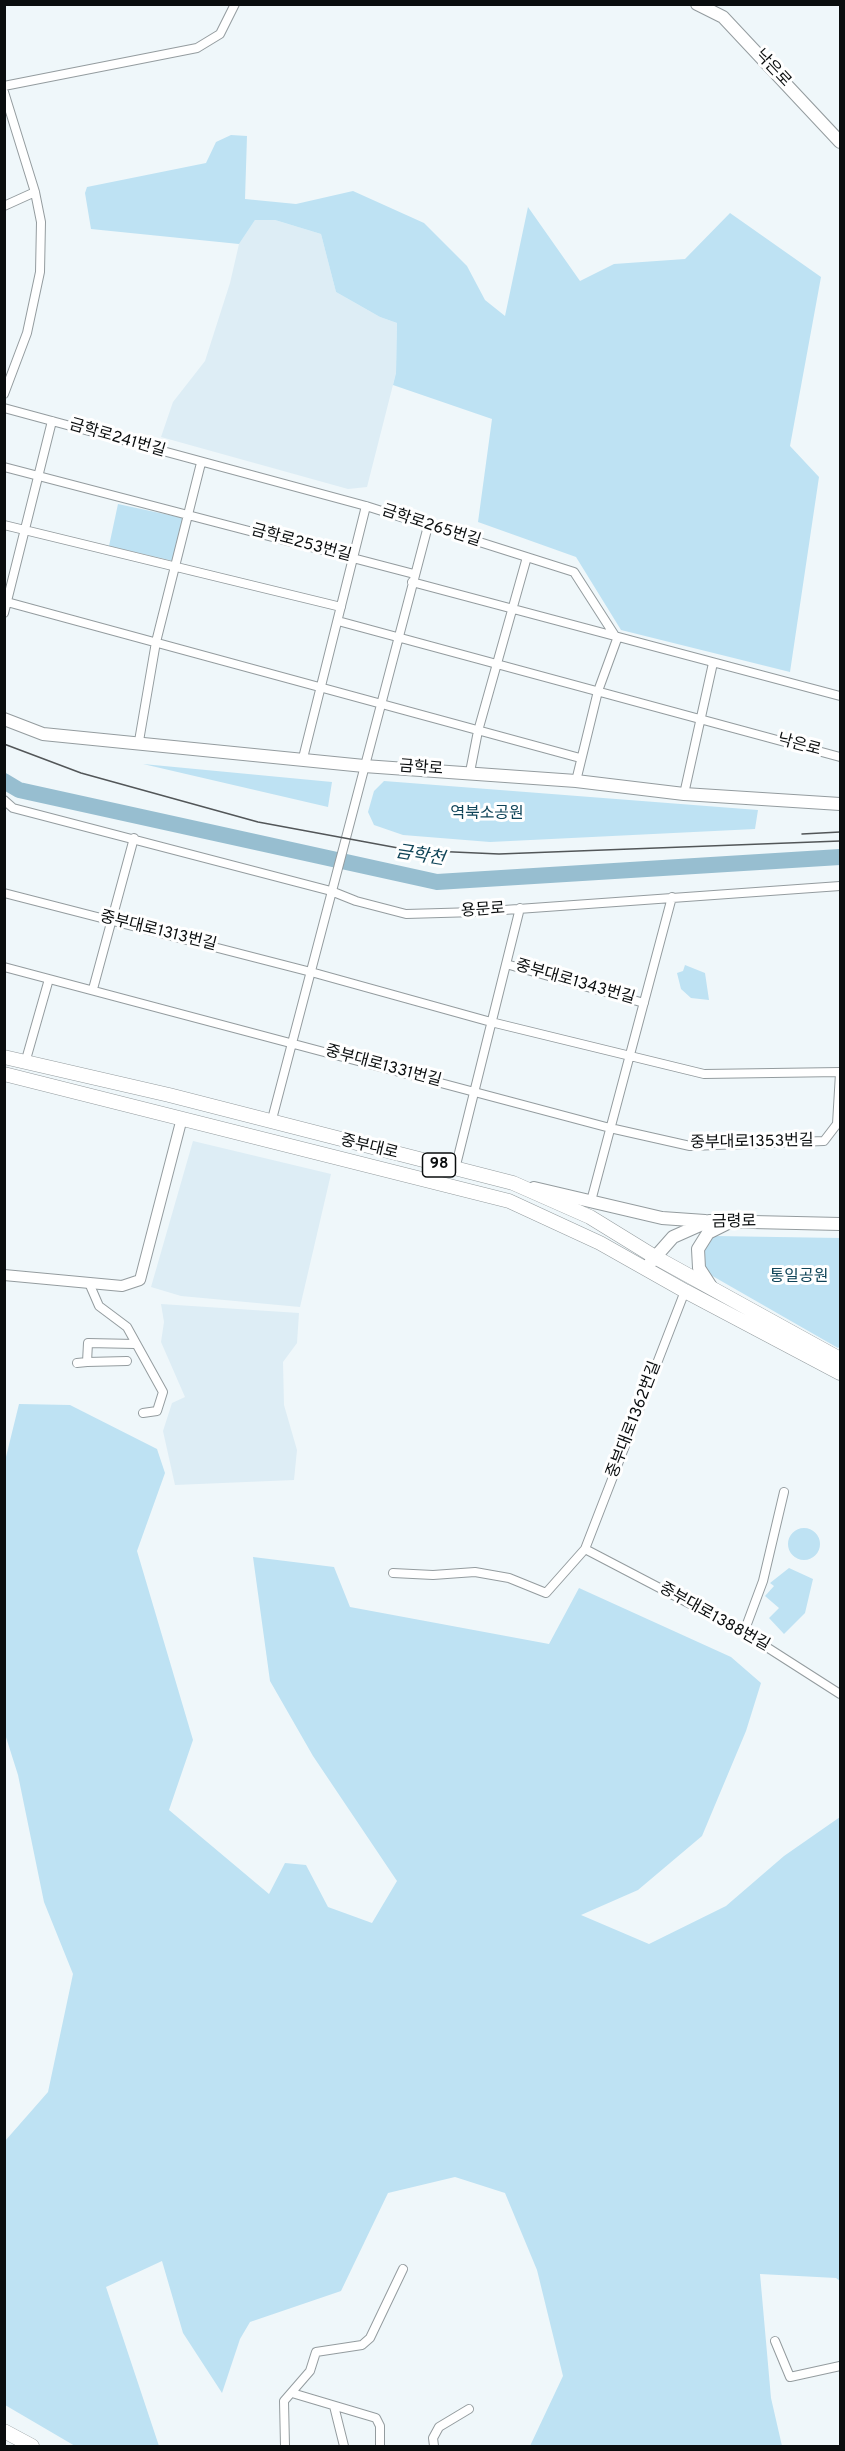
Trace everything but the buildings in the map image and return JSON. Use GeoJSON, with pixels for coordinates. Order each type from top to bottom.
{"type":"FeatureCollection","features":[{"type":"Feature","properties":{"kind":"main road","name":"낙은로"},"geometry":{"type":"LineString","coordinates":[[697,4],[723,17],[840,142]]}},
{"type":"Feature","properties":{"kind":"main road","name":"금학로"},"geometry":{"type":"LineString","coordinates":[[4,719],[43,734],[139,741],[364,766],[470,772],[576,781],[684,794],[840,804]]}},
{"type":"Feature","properties":{"kind":"main road","name":"중부대로"},"geometry":{"type":"LineString","coordinates":[[4,1057],[168,1095],[513,1183],[590,1217],[655,1257],[840,1359]]}},
{"type":"Feature","properties":{"kind":"main road","name":"중부대로"},"geometry":{"type":"LineString","coordinates":[[4,1074],[509,1201],[600,1243],[840,1373]]}},
{"type":"Feature","properties":{"kind":"main road"},"geometry":{"type":"LineString","coordinates":[[513,1183],[662,1218],[709,1221]]}},
{"type":"Feature","properties":{"kind":"main road","name":"금령로"},"geometry":{"type":"LineString","coordinates":[[646,1269],[674,1237],[709,1221],[840,1224]]}},
{"type":"Feature","properties":{"kind":"main road"},"geometry":{"type":"LineString","coordinates":[[712,1288],[699,1268],[698,1249],[708,1233],[732,1221]]}},
{"type":"Feature","properties":{"kind":"main road"},"geometry":{"type":"LineString","coordinates":[[4,2431],[32,2446]]}},
{"type":"Feature","properties":{"kind":"street"},"geometry":{"type":"LineString","coordinates":[[4,86],[197,48],[220,34],[235,4]]}},
{"type":"Feature","properties":{"kind":"street"},"geometry":{"type":"LineString","coordinates":[[4,92],[35,192],[41,222],[40,272],[27,333],[4,394]]}},
{"type":"Feature","properties":{"kind":"street"},"geometry":{"type":"LineString","coordinates":[[4,206],[35,192]]}},
{"type":"Feature","properties":{"kind":"street"},"geometry":{"type":"LineString","coordinates":[[4,408],[52,421]]}},
{"type":"Feature","properties":{"kind":"street","name":"금학로241번길"},"geometry":{"type":"LineString","coordinates":[[4,613],[52,421],[201,463]]}},
{"type":"Feature","properties":{"kind":"street"},"geometry":{"type":"LineString","coordinates":[[139,741],[156,642],[201,463],[366,506]]}},
{"type":"Feature","properties":{"kind":"street"},"geometry":{"type":"LineString","coordinates":[[4,467],[188,515]]}},
{"type":"Feature","properties":{"kind":"street","name":"금학로265번길"},"geometry":{"type":"LineString","coordinates":[[303,758],[366,506],[574,572],[617,639]]}},
{"type":"Feature","properties":{"kind":"street","name":"금학로253번길"},"geometry":{"type":"LineString","coordinates":[[188,515],[353,558],[512,610],[840,696]]}},
{"type":"Feature","properties":{"kind":"street"},"geometry":{"type":"LineString","coordinates":[[4,525],[341,607]]}},
{"type":"Feature","properties":{"kind":"street"},"geometry":{"type":"LineString","coordinates":[[271,1123],[413,578],[429,526]]}},
{"type":"Feature","properties":{"kind":"street"},"geometry":{"type":"LineString","coordinates":[[470,772],[478,731],[527,557]]}},
{"type":"Feature","properties":{"kind":"street"},"geometry":{"type":"LineString","coordinates":[[7,602],[580,758]]}},
{"type":"Feature","properties":{"kind":"street","name":"낙은로"},"geometry":{"type":"LineString","coordinates":[[338,621],[840,757]]}},
{"type":"Feature","properties":{"kind":"street"},"geometry":{"type":"LineString","coordinates":[[576,781],[598,691],[617,639]]}},
{"type":"Feature","properties":{"kind":"street"},"geometry":{"type":"LineString","coordinates":[[684,794],[713,663]]}},
{"type":"Feature","properties":{"kind":"street","name":"용문로"},"geometry":{"type":"LineString","coordinates":[[4,800],[14,808],[331,891],[356,901],[406,914],[840,886]]}},
{"type":"Feature","properties":{"kind":"street"},"geometry":{"type":"LineString","coordinates":[[93,989],[134,838]]}},
{"type":"Feature","properties":{"kind":"street","name":"중부대로1313번길"},"geometry":{"type":"LineString","coordinates":[[4,893],[311,972]]}},
{"type":"Feature","properties":{"kind":"street"},"geometry":{"type":"LineString","coordinates":[[591,1201],[672,897]]}},
{"type":"Feature","properties":{"kind":"street","name":"중부대로1343번길"},"geometry":{"type":"LineString","coordinates":[[455,1169],[520,908]]}},
{"type":"Feature","properties":{"kind":"street","name":"중부대로1343번길"},"geometry":{"type":"LineString","coordinates":[[506,964],[644,1003]]}},
{"type":"Feature","properties":{"kind":"street"},"geometry":{"type":"LineString","coordinates":[[4,967],[291,1042]]}},
{"type":"Feature","properties":{"kind":"street"},"geometry":{"type":"LineString","coordinates":[[311,972],[491,1022],[630,1055]]}},
{"type":"Feature","properties":{"kind":"street"},"geometry":{"type":"LineString","coordinates":[[25,1063],[49,979]]}},
{"type":"Feature","properties":{"kind":"street","name":"중부대로1331번길"},"geometry":{"type":"LineString","coordinates":[[291,1042],[474,1092]]}},
{"type":"Feature","properties":{"kind":"street","name":"중부대로1353번길"},"geometry":{"type":"LineString","coordinates":[[610,1128],[690,1146],[825,1141],[837,1124],[840,1072],[704,1074],[630,1055]]}},
{"type":"Feature","properties":{"kind":"street"},"geometry":{"type":"LineString","coordinates":[[474,1092],[610,1128]]}},
{"type":"Feature","properties":{"kind":"street"},"geometry":{"type":"LineString","coordinates":[[4,1275],[122,1286],[140,1280],[182,1118]]}},
{"type":"Feature","properties":{"kind":"street"},"geometry":{"type":"LineString","coordinates":[[89,1283],[99,1306],[127,1327],[162,1392],[157,1411],[143,1413]]}},
{"type":"Feature","properties":{"kind":"street","name":"중부대로1362번길"},"geometry":{"type":"LineString","coordinates":[[585,1549],[685,1291]]}},
{"type":"Feature","properties":{"kind":"street"},"geometry":{"type":"LineString","coordinates":[[87,1362],[88,1343],[135,1344]]}},
{"type":"Feature","properties":{"kind":"street"},"geometry":{"type":"LineString","coordinates":[[77,1363],[127,1361]]}},
{"type":"Feature","properties":{"kind":"street"},"geometry":{"type":"LineString","coordinates":[[744,1632],[763,1581],[784,1492]]}},
{"type":"Feature","properties":{"kind":"street"},"geometry":{"type":"LineString","coordinates":[[393,1573],[433,1575],[475,1572],[509,1578],[546,1593],[585,1549]]}},
{"type":"Feature","properties":{"kind":"street","name":"중부대로1388번길"},"geometry":{"type":"LineString","coordinates":[[585,1549],[744,1632],[840,1694]]}},
{"type":"Feature","properties":{"kind":"street"},"geometry":{"type":"LineString","coordinates":[[285,2446],[284,2401],[310,2372],[316,2352],[362,2345],[370,2338],[403,2269]]}},
{"type":"Feature","properties":{"kind":"street"},"geometry":{"type":"LineString","coordinates":[[775,2341],[790,2377],[840,2366]]}},
{"type":"Feature","properties":{"kind":"street"},"geometry":{"type":"LineString","coordinates":[[292,2393],[376,2418],[380,2426],[381,2446]]}},
{"type":"Feature","properties":{"kind":"street"},"geometry":{"type":"LineString","coordinates":[[334,2406],[344,2446]]}},
{"type":"Feature","properties":{"kind":"street"},"geometry":{"type":"LineString","coordinates":[[433,2446],[433,2438],[439,2427],[469,2409]]}},
{"type":"Feature","properties":{"kind":"shaded area"},"geometry":{"type":"Polygon","coordinates":[[[255,220],[275,220],[321,234],[336,292],[380,317],[397,323],[396,373],[367,487],[348,489],[161,437],[173,402],[205,361],[230,283],[239,244],[255,220]]]}},
{"type":"Feature","properties":{"kind":"shaded area"},"geometry":{"type":"Polygon","coordinates":[[[193,1141],[331,1174],[300,1307],[181,1296],[151,1287],[193,1141]]]}},
{"type":"Feature","properties":{"kind":"shaded area"},"geometry":{"type":"Polygon","coordinates":[[[161,1304],[299,1313],[297,1343],[283,1362],[284,1405],[297,1450],[294,1480],[175,1485],[163,1431],[172,1403],[185,1397],[161,1342],[164,1322],[161,1304]]]}},
{"type":"Feature","properties":{"kind":"green space"},"geometry":{"type":"Polygon","coordinates":[[[231,135],[247,136],[245,199],[296,204],[353,191],[424,223],[467,266],[485,300],[505,316],[528,207],[580,281],[614,264],[685,259],[730,213],[821,277],[790,446],[819,477],[790,672],[621,630],[576,557],[478,522],[492,419],[393,385],[396,373],[397,323],[380,317],[336,292],[321,234],[275,220],[255,220],[239,244],[91,229],[85,193],[87,187],[206,163],[216,142],[231,135]]]}},
{"type":"Feature","properties":{"kind":"green space"},"geometry":{"type":"Polygon","coordinates":[[[118,504],[183,518],[173,561],[109,546],[118,504]]]}},
{"type":"Feature","properties":{"kind":"green space"},"geometry":{"type":"Polygon","coordinates":[[[143,764],[332,782],[328,807],[143,764]]]}},
{"type":"Feature","properties":{"kind":"green space","name":"역북소공원"},"geometry":{"type":"Polygon","coordinates":[[[384,781],[758,810],[755,829],[490,842],[403,835],[374,825],[368,812],[374,791],[384,781]]]}},
{"type":"Feature","properties":{"kind":"green space"},"geometry":{"type":"Polygon","coordinates":[[[685,965],[705,973],[709,1000],[691,998],[681,989],[677,973],[683,971],[685,965]]]}},
{"type":"Feature","properties":{"kind":"green space","name":"통일공원"},"geometry":{"type":"Polygon","coordinates":[[[714,1236],[840,1238],[840,1346],[838,1348],[709,1274],[702,1261],[705,1246],[714,1236]]]}},
{"type":"Feature","properties":{"kind":"green space"},"geometry":{"type":"Polygon","coordinates":[[[19,1404],[70,1405],[157,1449],[165,1473],[137,1551],[193,1740],[169,1810],[269,1894],[285,1863],[306,1865],[328,1907],[372,1923],[397,1881],[313,1756],[270,1681],[253,1557],[334,1567],[350,1607],[549,1644],[579,1588],[731,1657],[761,1683],[746,1731],[702,1836],[638,1890],[581,1915],[649,1944],[726,1906],[784,1856],[840,1817],[840,2281],[836,2278],[760,2274],[771,2398],[782,2446],[530,2446],[563,2376],[537,2270],[505,2193],[455,2177],[388,2193],[341,2291],[250,2322],[240,2339],[222,2393],[183,2333],[162,2261],[106,2287],[159,2446],[75,2446],[5,2405],[5,2141],[48,2092],[73,1974],[44,1902],[18,1775],[5,1734],[5,1461],[19,1404]]]}},
{"type":"Feature","properties":{"kind":"green space"},"geometry":{"type":"Polygon","coordinates":[[[804,1528],[816,1532],[820,1544],[816,1556],[804,1560],[792,1556],[788,1544],[792,1532],[804,1528]]]}},
{"type":"Feature","properties":{"kind":"green space"},"geometry":{"type":"Polygon","coordinates":[[[789,1568],[813,1579],[805,1613],[784,1634],[769,1618],[779,1608],[765,1596],[774,1586],[770,1583],[789,1568]]]}},
{"type":"Feature","properties":{"kind":"waterway","name":"금학천"},"geometry":{"type":"LineString","coordinates":[[4,781],[19,790],[437,882],[840,857]]}},
{"type":"Feature","properties":{"kind":"tram line"},"geometry":{"type":"LineString","coordinates":[[4,744],[81,773],[258,822],[409,850],[499,854],[840,841]]}},
{"type":"Feature","properties":{"kind":"tram line"},"geometry":{"type":"LineString","coordinates":[[802,834],[840,832]]}}]}
